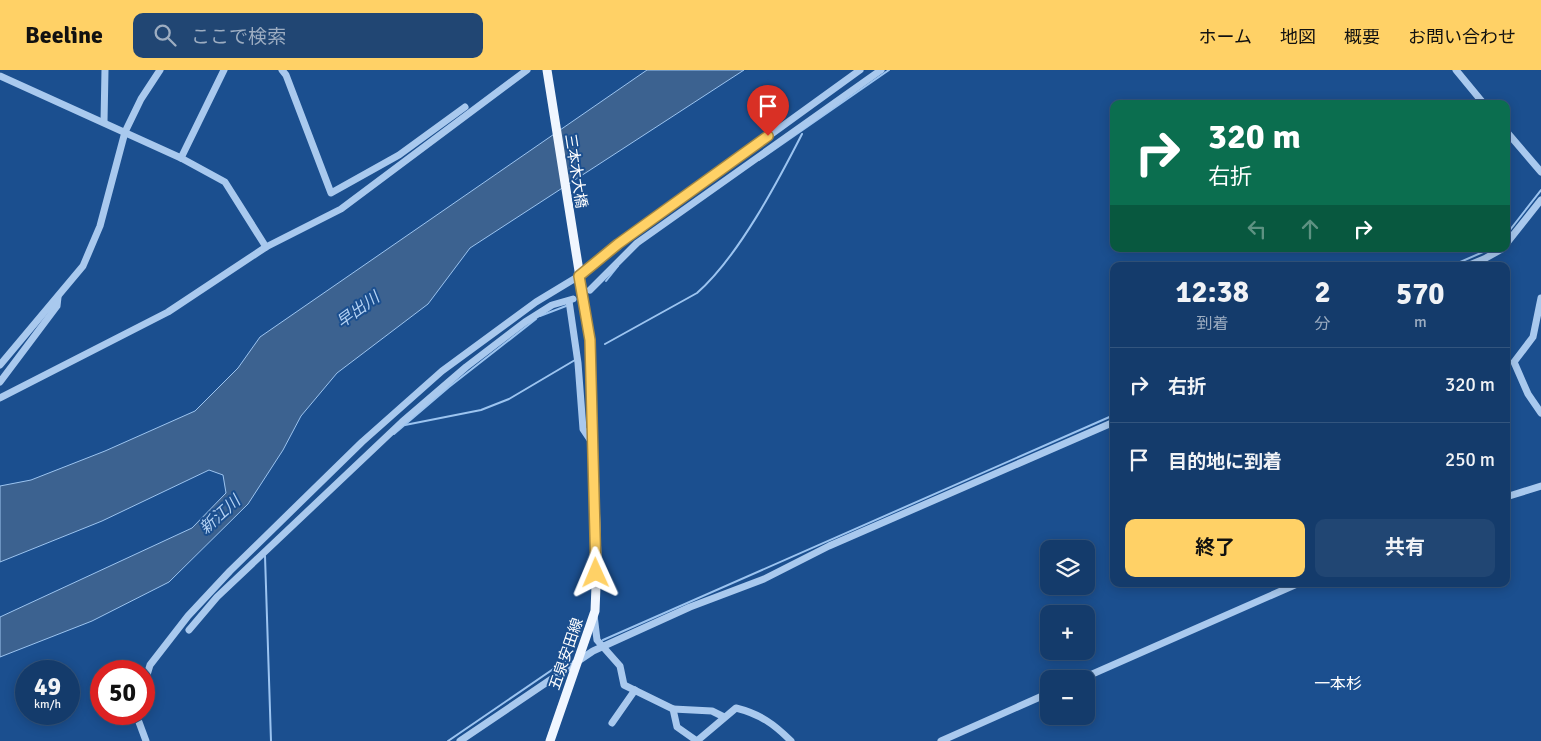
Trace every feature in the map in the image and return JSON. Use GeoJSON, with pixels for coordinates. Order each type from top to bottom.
{"type":"FeatureCollection","features":[{"type":"Feature","properties":{"kind":"main road","name":"三本木大橋"},"geometry":{"type":"LineString","coordinates":[[547,70],[578,274]]}},
{"type":"Feature","properties":{"kind":"main road","name":"五泉安田線"},"geometry":{"type":"LineString","coordinates":[[553,740],[594,615],[596,561],[590,340],[578,274]]}},
{"type":"Feature","properties":{"kind":"street"},"geometry":{"type":"LineString","coordinates":[[104,122],[105,70]]}},
{"type":"Feature","properties":{"kind":"street"},"geometry":{"type":"LineString","coordinates":[[0,365],[83,266],[100,226],[125,132],[141,99],[160,70]]}},
{"type":"Feature","properties":{"kind":"street"},"geometry":{"type":"LineString","coordinates":[[181,158],[224,70]]}},
{"type":"Feature","properties":{"kind":"street"},"geometry":{"type":"LineString","coordinates":[[282,70],[286,75],[331,194],[400,155],[465,107]]}},
{"type":"Feature","properties":{"kind":"street"},"geometry":{"type":"LineString","coordinates":[[0,398],[168,312],[266,247],[341,209],[527,70]]}},
{"type":"Feature","properties":{"kind":"street"},"geometry":{"type":"LineString","coordinates":[[154,660],[188,616],[230,571],[362,442],[442,371],[860,70]]}},
{"type":"Feature","properties":{"kind":"street"},"geometry":{"type":"LineString","coordinates":[[590,290],[637,243],[881,70]]}},
{"type":"Feature","properties":{"kind":"street"},"geometry":{"type":"LineString","coordinates":[[1456,70],[1481,100]]}},
{"type":"Feature","properties":{"kind":"street"},"geometry":{"type":"LineString","coordinates":[[0,76],[181,158],[225,182],[266,247]]}},
{"type":"Feature","properties":{"kind":"street"},"geometry":{"type":"LineString","coordinates":[[1510,136],[1541,172]]}},
{"type":"Feature","properties":{"kind":"street"},"geometry":{"type":"LineString","coordinates":[[1510,239],[1541,200]]}},
{"type":"Feature","properties":{"kind":"street"},"geometry":{"type":"LineString","coordinates":[[1477,262],[1497,252]]}},
{"type":"Feature","properties":{"kind":"street"},"geometry":{"type":"LineString","coordinates":[[0,382],[57,306],[58,296]]}},
{"type":"Feature","properties":{"kind":"street"},"geometry":{"type":"LineString","coordinates":[[1541,298],[1533,337],[1514,362],[1528,394],[1541,413]]}},
{"type":"Feature","properties":{"kind":"street"},"geometry":{"type":"LineString","coordinates":[[189,630],[217,597],[402,422],[466,367],[526,322],[552,305],[571,300],[583,429],[593,444]]}},
{"type":"Feature","properties":{"kind":"street"},"geometry":{"type":"LineString","coordinates":[[460,741],[579,659],[602,647],[690,607],[764,579],[829,546],[1110,424]]}},
{"type":"Feature","properties":{"kind":"street"},"geometry":{"type":"LineString","coordinates":[[1510,496],[1541,486]]}},
{"type":"Feature","properties":{"kind":"street"},"geometry":{"type":"LineString","coordinates":[[1095,673],[1290,587]]}},
{"type":"Feature","properties":{"kind":"street"},"geometry":{"type":"LineString","coordinates":[[594,615],[597,640],[620,666],[624,685],[673,709],[712,711],[724,717]]}},
{"type":"Feature","properties":{"kind":"street"},"geometry":{"type":"LineString","coordinates":[[612,723],[635,690]]}},
{"type":"Feature","properties":{"kind":"street"},"geometry":{"type":"LineString","coordinates":[[941,741],[1040,697]]}},
{"type":"Feature","properties":{"kind":"street"},"geometry":{"type":"LineString","coordinates":[[673,709],[677,727],[697,741],[736,708],[756,713],[775,725],[791,741]]}},
{"type":"Feature","properties":{"kind":"street"},"geometry":{"type":"LineString","coordinates":[[140,725],[146,741]]}},
{"type":"Feature","properties":{"kind":"water"},"geometry":{"type":"Polygon","coordinates":[[[647,70],[744,70],[470,248],[428,304],[337,373],[301,416],[283,450],[248,504],[169,582],[92,621],[0,657],[0,617],[192,528],[226,493],[223,475],[209,470],[102,521],[0,562],[0,486],[31,480],[105,451],[195,411],[238,368],[260,337],[647,70]]]}},
{"type":"Feature","properties":{"kind":"waterway"},"geometry":{"type":"LineString","coordinates":[[759,160],[889,70]]}},
{"type":"Feature","properties":{"kind":"waterway"},"geometry":{"type":"LineString","coordinates":[[605,344],[697,293],[712,278],[742,240],[756,218],[802,134]]}},
{"type":"Feature","properties":{"kind":"waterway"},"geometry":{"type":"LineString","coordinates":[[1510,230],[1541,190]]}},
{"type":"Feature","properties":{"kind":"waterway"},"geometry":{"type":"LineString","coordinates":[[1460,262],[1483,252]]}},
{"type":"Feature","properties":{"kind":"waterway"},"geometry":{"type":"LineString","coordinates":[[606,281],[618,266]]}},
{"type":"Feature","properties":{"kind":"waterway"},"geometry":{"type":"LineString","coordinates":[[540,316],[566,306]]}},
{"type":"Feature","properties":{"kind":"waterway"},"geometry":{"type":"LineString","coordinates":[[394,434],[449,387],[536,319]]}},
{"type":"Feature","properties":{"kind":"waterway"},"geometry":{"type":"LineString","coordinates":[[405,425],[481,410],[509,399],[575,360]]}},
{"type":"Feature","properties":{"kind":"waterway"},"geometry":{"type":"LineString","coordinates":[[603,640],[1110,417]]}},
{"type":"Feature","properties":{"kind":"waterway"},"geometry":{"type":"LineString","coordinates":[[265,556],[271,741]]}},
{"type":"Feature","properties":{"kind":"waterway"},"geometry":{"type":"LineString","coordinates":[[448,741],[565,661]]}},
{"type":"Feature","properties":{"kind":"district","name":"一本杉"},"geometry":{"type":"Point","coordinates":[1338,684]}},
{"type":"Feature","properties":{"kind":"route"},"geometry":{"type":"LineString","coordinates":[[596,573],[590,340],[579,276],[618,244],[768,136]]}},
{"type":"Feature","properties":{"kind":"water label","name":"早出川"},"geometry":{"type":"Point","coordinates":[358,310]}},
{"type":"Feature","properties":{"kind":"water label","name":"新江川"},"geometry":{"type":"Point","coordinates":[220,515]}}]}
